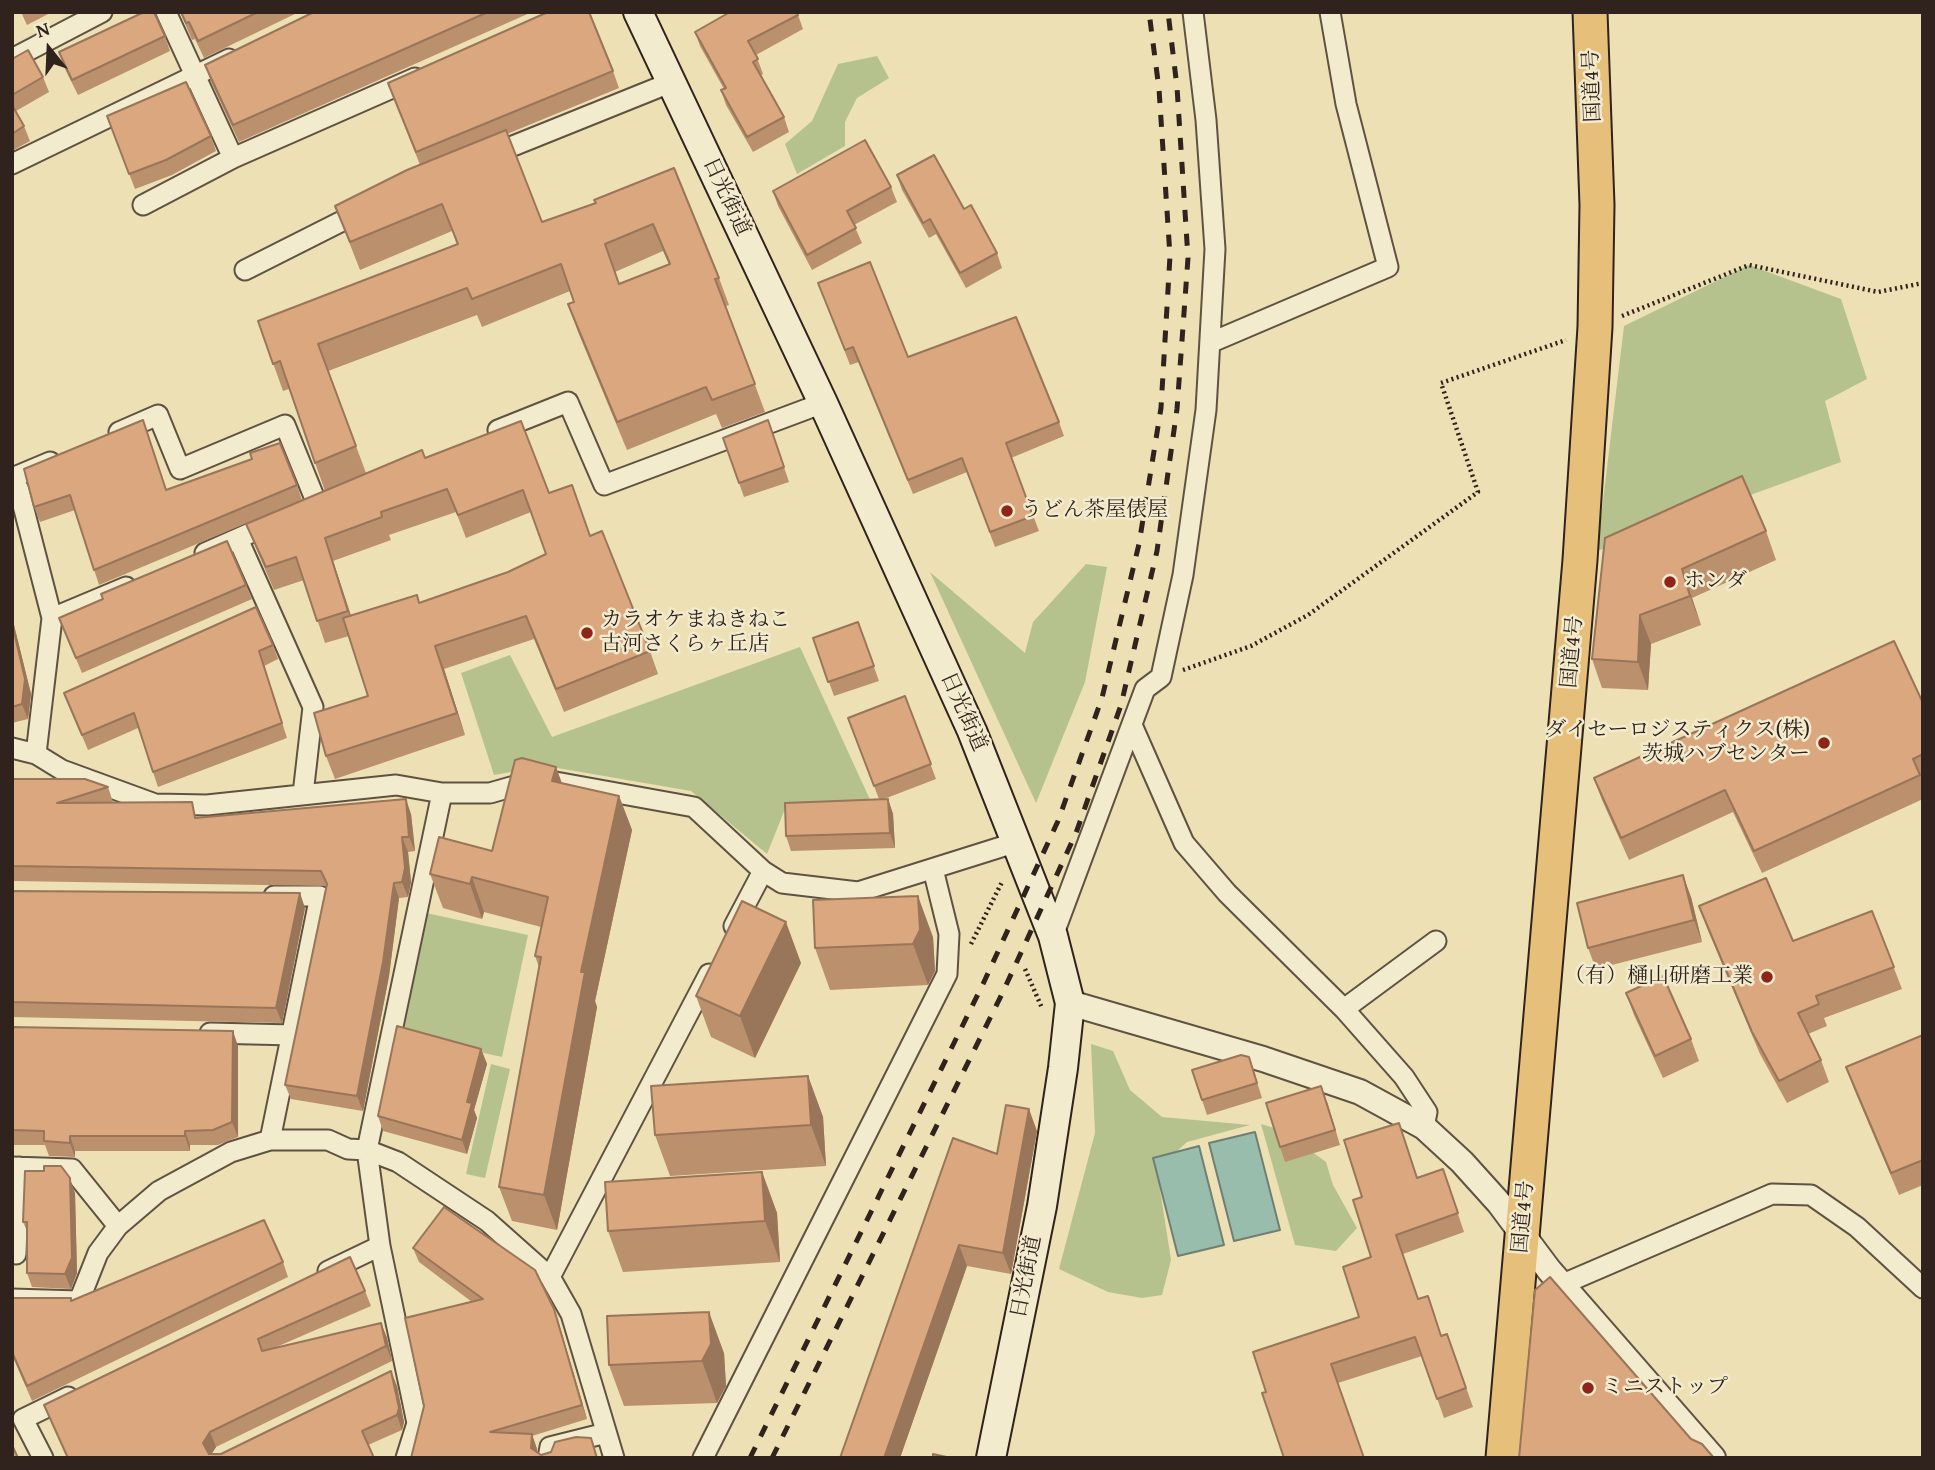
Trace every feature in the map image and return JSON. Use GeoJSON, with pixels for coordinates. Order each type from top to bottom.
{"type":"FeatureCollection","features":[{"type":"Feature","properties":{"kind":"highway","name":"国道4号"},"geometry":{"type":"LineString","coordinates":[[1503,1458],[1579,574],[1595,327],[1597,205],[1590,12]]}},
{"type":"Feature","properties":{"kind":"main road","name":"日光街道"},"geometry":{"type":"LineString","coordinates":[[638,12],[823,403],[972,731],[1054,936],[1063,1068],[1042,1206],[991,1458]]}},
{"type":"Feature","properties":{"kind":"street"},"geometry":{"type":"LineString","coordinates":[[12,59],[102,12]]}},
{"type":"Feature","properties":{"kind":"street"},"geometry":{"type":"LineString","coordinates":[[166,12],[233,158]]}},
{"type":"Feature","properties":{"kind":"street"},"geometry":{"type":"LineString","coordinates":[[1054,936],[1145,689],[1161,677],[1183,575],[1212,342],[1215,249],[1206,120],[1193,12]]}},
{"type":"Feature","properties":{"kind":"street"},"geometry":{"type":"LineString","coordinates":[[1212,342],[1388,267],[1346,104],[1330,12]]}},
{"type":"Feature","properties":{"kind":"street"},"geometry":{"type":"LineString","coordinates":[[12,164],[243,52]]}},
{"type":"Feature","properties":{"kind":"street"},"geometry":{"type":"LineString","coordinates":[[143,205],[233,158],[436,68]]}},
{"type":"Feature","properties":{"kind":"street"},"geometry":{"type":"LineString","coordinates":[[463,166],[672,82]]}},
{"type":"Feature","properties":{"kind":"street"},"geometry":{"type":"LineString","coordinates":[[245,270],[376,204]]}},
{"type":"Feature","properties":{"kind":"street"},"geometry":{"type":"LineString","coordinates":[[480,438],[568,402],[604,485],[823,403]]}},
{"type":"Feature","properties":{"kind":"street"},"geometry":{"type":"LineString","coordinates":[[97,441],[158,415],[180,469],[285,425],[324,502],[188,560]]}},
{"type":"Feature","properties":{"kind":"street"},"geometry":{"type":"LineString","coordinates":[[36,754],[51,699],[52,618],[19,490],[12,478],[73,452]]}},
{"type":"Feature","properties":{"kind":"street"},"geometry":{"type":"LineString","coordinates":[[238,539],[260,609],[313,707],[303,794]]}},
{"type":"Feature","properties":{"kind":"street"},"geometry":{"type":"LineString","coordinates":[[52,618],[139,581]]}},
{"type":"Feature","properties":{"kind":"street"},"geometry":{"type":"LineString","coordinates":[[1132,725],[1184,843],[1227,893],[1344,1009],[1404,1077],[1427,1112],[1424,1127]]}},
{"type":"Feature","properties":{"kind":"street"},"geometry":{"type":"LineString","coordinates":[[12,748],[36,754],[62,769],[155,804],[206,805],[396,785],[442,793],[490,793],[539,779],[694,807],[763,870],[782,883],[858,892],[1017,842]]}},
{"type":"Feature","properties":{"kind":"street"},"geometry":{"type":"LineString","coordinates":[[407,1458],[417,1423],[399,1371],[367,1150],[442,793]]}},
{"type":"Feature","properties":{"kind":"street"},"geometry":{"type":"LineString","coordinates":[[703,1458],[947,974],[949,934],[933,869]]}},
{"type":"Feature","properties":{"kind":"street"},"geometry":{"type":"LineString","coordinates":[[550,1277],[763,870]]}},
{"type":"Feature","properties":{"kind":"street"},"geometry":{"type":"LineString","coordinates":[[250,895],[320,896],[270,1140]]}},
{"type":"Feature","properties":{"kind":"street"},"geometry":{"type":"LineString","coordinates":[[1344,1009],[1436,941]]}},
{"type":"Feature","properties":{"kind":"street"},"geometry":{"type":"LineString","coordinates":[[1057,1009],[1263,1059],[1360,1092],[1424,1127],[1480,1182],[1563,1284],[1713,1458]]}},
{"type":"Feature","properties":{"kind":"street"},"geometry":{"type":"LineString","coordinates":[[186,1033],[293,1035]]}},
{"type":"Feature","properties":{"kind":"street"},"geometry":{"type":"LineString","coordinates":[[12,1299],[79,1301],[98,1253],[118,1226],[159,1191],[231,1152],[270,1140],[306,1138],[328,1140],[348,1149],[367,1150],[398,1163],[487,1221],[550,1277],[571,1314],[614,1458]]}},
{"type":"Feature","properties":{"kind":"street"},"geometry":{"type":"LineString","coordinates":[[16,1254],[15,1167],[72,1169],[118,1226]]}},
{"type":"Feature","properties":{"kind":"street"},"geometry":{"type":"LineString","coordinates":[[1563,1284],[1772,1194],[1811,1195],[1857,1227],[1923,1288]]}},
{"type":"Feature","properties":{"kind":"street"},"geometry":{"type":"LineString","coordinates":[[307,1282],[380,1246]]}},
{"type":"Feature","properties":{"kind":"street"},"geometry":{"type":"LineString","coordinates":[[43,1458],[23,1419],[85,1389]]}},
{"type":"Feature","properties":{"kind":"street"},"geometry":{"type":"LineString","coordinates":[[548,1458],[550,1447],[606,1433]]}},
{"type":"Feature","properties":{"kind":"path"},"geometry":{"type":"LineString","coordinates":[[1161,677],[1251,646],[1308,615],[1478,492],[1441,383],[1595,327],[1749,265],[1878,292],[1923,283]]}},
{"type":"Feature","properties":{"kind":"path"},"geometry":{"type":"LineString","coordinates":[[971,945],[1005,876]]}},
{"type":"Feature","properties":{"kind":"path"},"geometry":{"type":"LineString","coordinates":[[1025,969],[1057,1009]]}},
{"type":"Feature","properties":{"kind":"green space"},"geometry":{"type":"Polygon","coordinates":[[[877,56],[889,78],[857,98],[845,122],[845,146],[797,174],[785,144],[812,121],[838,64],[877,56]]]}},
{"type":"Feature","properties":{"kind":"green space"},"geometry":{"type":"Polygon","coordinates":[[[1749,265],[1841,299],[1867,379],[1825,401],[1841,462],[1597,551],[1624,326],[1749,265]]]}},
{"type":"Feature","properties":{"kind":"green space"},"geometry":{"type":"Polygon","coordinates":[[[1086,564],[1107,567],[1085,682],[1036,803],[930,572],[1025,653],[1033,622],[1086,564]]]}},
{"type":"Feature","properties":{"kind":"green space"},"geometry":{"type":"Polygon","coordinates":[[[800,647],[872,804],[785,809],[767,854],[691,791],[546,766],[494,775],[461,673],[510,655],[552,737],[800,647]]]}},
{"type":"Feature","properties":{"kind":"green space"},"geometry":{"type":"Polygon","coordinates":[[[426,913],[528,935],[502,1057],[400,1035],[426,913]]]}},
{"type":"Feature","properties":{"kind":"green space"},"geometry":{"type":"Polygon","coordinates":[[[1091,1044],[1113,1051],[1130,1090],[1162,1117],[1250,1125],[1187,1142],[1157,1170],[1171,1260],[1162,1295],[1142,1298],[1108,1292],[1059,1269],[1095,1133],[1091,1044]]]}},
{"type":"Feature","properties":{"kind":"green space"},"geometry":{"type":"Polygon","coordinates":[[[491,1064],[510,1069],[485,1178],[466,1174],[491,1064]]]}},
{"type":"Feature","properties":{"kind":"green space"},"geometry":{"type":"Polygon","coordinates":[[[1261,1124],[1284,1131],[1326,1162],[1333,1185],[1357,1228],[1336,1251],[1295,1245],[1261,1124]]]}},
{"type":"Feature","properties":{"kind":"shaded area"},"geometry":{"type":"Polygon","coordinates":[[[1255,1132],[1280,1230],[1234,1241],[1209,1143],[1255,1132]]]}},
{"type":"Feature","properties":{"kind":"shaded area"},"geometry":{"type":"Polygon","coordinates":[[[1199,1146],[1224,1245],[1178,1256],[1153,1158],[1199,1146]]]}},
{"type":"Feature","properties":{"kind":"building"},"geometry":{"type":"Polygon","coordinates":[[[144,12],[154,12],[165,36],[72,80],[59,52],[144,12]]]}},
{"type":"Feature","properties":{"kind":"building"},"geometry":{"type":"Polygon","coordinates":[[[181,12],[258,12],[198,41],[181,12]]]}},
{"type":"Feature","properties":{"kind":"building"},"geometry":{"type":"Polygon","coordinates":[[[314,12],[488,12],[233,125],[205,65],[314,12]]]}},
{"type":"Feature","properties":{"kind":"building"},"geometry":{"type":"Polygon","coordinates":[[[548,12],[589,12],[613,71],[416,152],[388,83],[548,12]]]}},
{"type":"Feature","properties":{"kind":"building"},"geometry":{"type":"Polygon","coordinates":[[[730,12],[796,12],[798,15],[748,41],[758,59],[753,62],[784,117],[747,137],[721,90],[726,88],[695,32],[730,12]]]}},
{"type":"Feature","properties":{"kind":"building"},"geometry":{"type":"Polygon","coordinates":[[[28,50],[43,77],[12,95],[12,59],[28,50]]]}},
{"type":"Feature","properties":{"kind":"building"},"geometry":{"type":"Polygon","coordinates":[[[186,82],[211,136],[166,160],[129,174],[107,116],[186,82]]]}},
{"type":"Feature","properties":{"kind":"building"},"geometry":{"type":"Polygon","coordinates":[[[12,105],[24,126],[12,134],[12,105]]]}},
{"type":"Feature","properties":{"kind":"building"},"geometry":{"type":"Polygon","coordinates":[[[506,130],[542,222],[596,203],[594,200],[674,168],[719,278],[715,279],[755,384],[712,400],[706,387],[617,422],[568,304],[574,302],[561,264],[472,299],[467,288],[318,344],[356,446],[315,463],[280,361],[273,364],[258,321],[458,244],[442,204],[350,242],[335,206],[407,170],[506,130]],[[653,224],[605,244],[619,284],[670,264],[653,224]]]}},
{"type":"Feature","properties":{"kind":"building"},"geometry":{"type":"Polygon","coordinates":[[[865,140],[891,187],[847,211],[856,228],[807,255],[773,191],[865,140]]]}},
{"type":"Feature","properties":{"kind":"building"},"geometry":{"type":"Polygon","coordinates":[[[934,155],[964,209],[971,205],[997,253],[960,273],[930,219],[923,223],[897,175],[934,155]]]}},
{"type":"Feature","properties":{"kind":"building"},"geometry":{"type":"Polygon","coordinates":[[[870,262],[908,357],[1016,317],[1059,422],[1006,443],[1033,516],[990,532],[962,458],[908,480],[853,347],[845,350],[818,283],[870,262]]]}},
{"type":"Feature","properties":{"kind":"building"},"geometry":{"type":"Polygon","coordinates":[[[143,420],[166,490],[252,459],[250,453],[280,443],[297,485],[94,570],[70,495],[34,507],[24,469],[143,420]]]}},
{"type":"Feature","properties":{"kind":"building"},"geometry":{"type":"Polygon","coordinates":[[[768,420],[784,467],[739,483],[723,438],[768,420]]]}},
{"type":"Feature","properties":{"kind":"building"},"geometry":{"type":"Polygon","coordinates":[[[521,421],[549,493],[572,485],[590,536],[602,531],[650,651],[556,689],[526,616],[435,646],[457,713],[326,756],[314,713],[368,696],[343,618],[417,595],[419,603],[508,572],[546,554],[523,490],[458,515],[447,489],[381,512],[382,517],[325,538],[348,611],[317,621],[296,557],[266,567],[246,524],[422,450],[425,458],[521,421]]]}},
{"type":"Feature","properties":{"kind":"building"},"geometry":{"type":"Polygon","coordinates":[[[1742,476],[1766,531],[1682,569],[1690,596],[1640,615],[1638,662],[1592,659],[1605,538],[1742,476]]]}},
{"type":"Feature","properties":{"kind":"building"},"geometry":{"type":"Polygon","coordinates":[[[227,541],[246,585],[76,658],[59,618],[103,599],[101,594],[227,541]]]}},
{"type":"Feature","properties":{"kind":"building"},"geometry":{"type":"Polygon","coordinates":[[[256,607],[273,645],[259,651],[282,723],[153,772],[134,713],[82,735],[64,693],[256,607]]]}},
{"type":"Feature","properties":{"kind":"building"},"geometry":{"type":"Polygon","coordinates":[[[858,622],[874,666],[828,682],[813,638],[858,622]]]}},
{"type":"Feature","properties":{"kind":"building"},"geometry":{"type":"Polygon","coordinates":[[[12,623],[25,679],[22,704],[12,707],[12,623]]]}},
{"type":"Feature","properties":{"kind":"building","name":"ダイセーロジスティクス(株) 茨城ハブセンター"},"geometry":{"type":"Polygon","coordinates":[[[1894,641],[1923,703],[1923,754],[1913,759],[1920,775],[1754,851],[1725,790],[1621,838],[1594,778],[1894,641]]]}},
{"type":"Feature","properties":{"kind":"building"},"geometry":{"type":"Polygon","coordinates":[[[905,696],[931,764],[874,786],[848,718],[905,696]]]}},
{"type":"Feature","properties":{"kind":"building"},"geometry":{"type":"Polygon","coordinates":[[[522,758],[556,767],[552,781],[619,796],[581,972],[585,972],[544,1195],[499,1187],[541,957],[535,956],[548,897],[472,877],[470,884],[430,874],[439,837],[492,851],[515,760],[522,758]]]}},
{"type":"Feature","properties":{"kind":"building"},"geometry":{"type":"Polygon","coordinates":[[[12,779],[85,779],[108,787],[57,803],[192,802],[195,818],[406,799],[409,837],[402,837],[405,868],[402,882],[394,883],[383,962],[357,1096],[285,1085],[327,884],[321,871],[12,866],[12,779]]]}},
{"type":"Feature","properties":{"kind":"building"},"geometry":{"type":"Polygon","coordinates":[[[888,799],[890,833],[786,836],[785,803],[888,799]]]}},
{"type":"Feature","properties":{"kind":"building"},"geometry":{"type":"Polygon","coordinates":[[[1683,875],[1694,920],[1588,948],[1577,903],[1683,875]]]}},
{"type":"Feature","properties":{"kind":"building"},"geometry":{"type":"Polygon","coordinates":[[[1766,878],[1793,941],[1872,911],[1894,967],[1816,996],[1819,1004],[1798,1013],[1821,1060],[1779,1081],[1752,1032],[1699,906],[1766,878]]]}},
{"type":"Feature","properties":{"kind":"building"},"geometry":{"type":"Polygon","coordinates":[[[12,891],[300,893],[276,1008],[12,1002],[12,891]]]}},
{"type":"Feature","properties":{"kind":"building"},"geometry":{"type":"Polygon","coordinates":[[[918,896],[920,930],[913,944],[815,948],[813,900],[918,896]]]}},
{"type":"Feature","properties":{"kind":"building"},"geometry":{"type":"Polygon","coordinates":[[[742,901],[786,922],[740,1016],[696,996],[742,901]]]}},
{"type":"Feature","properties":{"kind":"building"},"geometry":{"type":"Polygon","coordinates":[[[1663,976],[1691,1039],[1655,1056],[1626,993],[1663,976]]]}},
{"type":"Feature","properties":{"kind":"building"},"geometry":{"type":"Polygon","coordinates":[[[397,1026],[481,1049],[467,1102],[472,1103],[462,1140],[378,1116],[397,1026]]]}},
{"type":"Feature","properties":{"kind":"building"},"geometry":{"type":"Polygon","coordinates":[[[12,1027],[233,1031],[232,1122],[213,1130],[185,1131],[185,1136],[70,1136],[70,1143],[44,1141],[44,1131],[12,1130],[12,1027]]]}},
{"type":"Feature","properties":{"kind":"building"},"geometry":{"type":"Polygon","coordinates":[[[1923,1035],[1923,1160],[1891,1173],[1846,1067],[1923,1035]]]}},
{"type":"Feature","properties":{"kind":"building"},"geometry":{"type":"Polygon","coordinates":[[[1241,1055],[1249,1057],[1257,1083],[1202,1100],[1192,1070],[1241,1055]]]}},
{"type":"Feature","properties":{"kind":"building"},"geometry":{"type":"Polygon","coordinates":[[[808,1076],[811,1125],[655,1135],[651,1086],[808,1076]]]}},
{"type":"Feature","properties":{"kind":"building"},"geometry":{"type":"Polygon","coordinates":[[[1321,1086],[1335,1130],[1280,1147],[1266,1103],[1321,1086]]]}},
{"type":"Feature","properties":{"kind":"building"},"geometry":{"type":"Polygon","coordinates":[[[1006,1105],[1029,1109],[1003,1253],[959,1245],[884,1458],[840,1458],[953,1138],[997,1154],[1006,1105]]]}},
{"type":"Feature","properties":{"kind":"building"},"geometry":{"type":"Polygon","coordinates":[[[1399,1123],[1417,1178],[1443,1169],[1458,1213],[1396,1235],[1418,1299],[1428,1296],[1441,1336],[1447,1334],[1466,1388],[1437,1399],[1415,1337],[1331,1364],[1364,1458],[1284,1458],[1262,1393],[1266,1392],[1253,1352],[1359,1317],[1343,1267],[1371,1257],[1353,1200],[1362,1197],[1344,1140],[1399,1123]]]}},
{"type":"Feature","properties":{"kind":"building"},"geometry":{"type":"Polygon","coordinates":[[[44,1166],[61,1166],[70,1178],[72,1258],[65,1274],[27,1273],[27,1222],[23,1222],[25,1171],[44,1171],[44,1166]]]}},
{"type":"Feature","properties":{"kind":"building"},"geometry":{"type":"Polygon","coordinates":[[[762,1172],[765,1221],[608,1231],[605,1182],[762,1172]]]}},
{"type":"Feature","properties":{"kind":"building"},"geometry":{"type":"Polygon","coordinates":[[[444,1207],[535,1270],[554,1309],[582,1405],[490,1432],[532,1434],[531,1448],[541,1455],[551,1452],[555,1442],[576,1437],[591,1438],[597,1458],[411,1458],[424,1406],[405,1318],[483,1299],[413,1248],[444,1207]]]}},
{"type":"Feature","properties":{"kind":"building"},"geometry":{"type":"Polygon","coordinates":[[[264,1220],[283,1262],[27,1386],[12,1352],[12,1298],[71,1298],[71,1301],[264,1220]]]}},
{"type":"Feature","properties":{"kind":"building"},"geometry":{"type":"Polygon","coordinates":[[[350,1257],[365,1291],[258,1339],[262,1351],[381,1323],[386,1346],[210,1432],[203,1443],[209,1454],[221,1454],[391,1371],[399,1408],[397,1415],[362,1431],[374,1458],[68,1458],[44,1405],[350,1257]]]}},
{"type":"Feature","properties":{"kind":"building","name":"ミニストップ"},"geometry":{"type":"Polygon","coordinates":[[[1550,1277],[1691,1439],[1702,1444],[1714,1458],[1519,1458],[1535,1290],[1550,1277]]]}},
{"type":"Feature","properties":{"kind":"building"},"geometry":{"type":"Polygon","coordinates":[[[709,1312],[711,1344],[702,1361],[609,1365],[607,1316],[709,1312]]]}},
{"type":"Feature","properties":{"kind":"building"},"geometry":{"type":"Polygon","coordinates":[[[12,1445],[18,1458],[12,1458],[12,1445]]]}},
{"type":"Feature","properties":{"kind":"building"},"geometry":{"type":"Polygon","coordinates":[[[933,1454],[951,1458],[933,1458],[933,1454]]]}},
{"type":"Feature","properties":{"kind":"railway"},"geometry":{"type":"LineString","coordinates":[[750,1458],[983,984],[1058,821],[1102,698],[1139,544],[1161,408],[1170,256],[1159,89],[1149,12]]}},
{"type":"Feature","properties":{"kind":"railway"},"geometry":{"type":"LineString","coordinates":[[772,1458],[1002,994],[1076,833],[1121,705],[1157,551],[1177,409],[1188,258],[1177,87],[1168,12]]}},
{"type":"Feature","properties":{"kind":"place","name":"うどん茶屋俵屋"},"geometry":{"type":"Point","coordinates":[1007,511]}},
{"type":"Feature","properties":{"kind":"place","name":"ホンダ"},"geometry":{"type":"Point","coordinates":[1670,582]}},
{"type":"Feature","properties":{"kind":"place","name":"カラオケまねきねこ 古河さくらヶ丘店"},"geometry":{"type":"Point","coordinates":[587,633]}},
{"type":"Feature","properties":{"kind":"place","name":"ダイセーロジスティクス(株) 茨城ハブセンター"},"geometry":{"type":"Point","coordinates":[1824,743]}},
{"type":"Feature","properties":{"kind":"place","name":"（有）樋山研磨工業"},"geometry":{"type":"Point","coordinates":[1767,977]}},
{"type":"Feature","properties":{"kind":"place","name":"ミニストップ"},"geometry":{"type":"Point","coordinates":[1588,1388]}}]}
